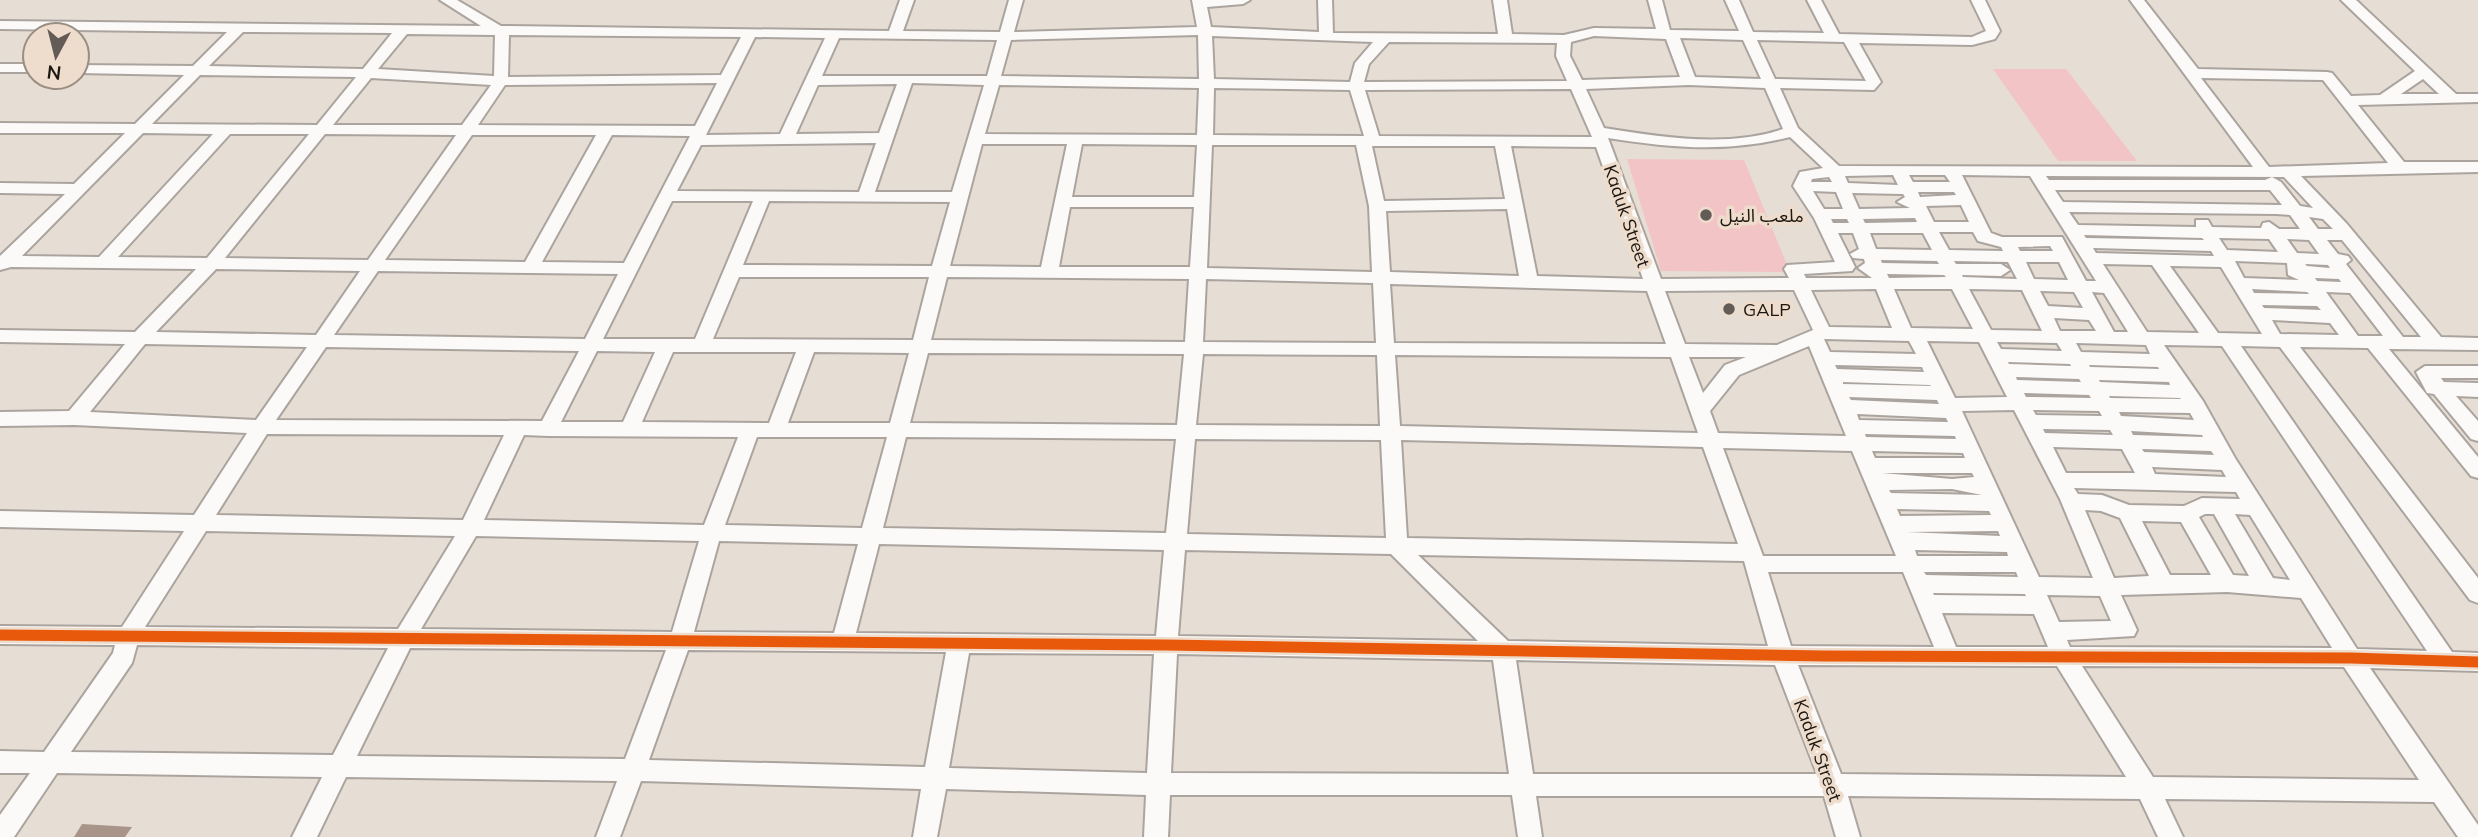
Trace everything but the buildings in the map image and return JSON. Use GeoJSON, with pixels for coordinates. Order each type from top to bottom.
{"type":"FeatureCollection","features":[{"type":"Feature","properties":{"kind":"street"},"geometry":{"type":"LineString","coordinates":[[447,0],[502,33]]}},
{"type":"Feature","properties":{"kind":"street"},"geometry":{"type":"LineString","coordinates":[[894,35],[907,0]]}},
{"type":"Feature","properties":{"kind":"street"},"geometry":{"type":"LineString","coordinates":[[843,642],[939,271],[1016,0]]}},
{"type":"Feature","properties":{"kind":"street"},"geometry":{"type":"LineString","coordinates":[[1156,837],[1166,645],[1194,348],[1202,202],[1207,84],[1201,1],[1243,0]]}},
{"type":"Feature","properties":{"kind":"street"},"geometry":{"type":"LineString","coordinates":[[1325,0],[1326,37]]}},
{"type":"Feature","properties":{"kind":"street"},"geometry":{"type":"LineString","coordinates":[[1500,0],[1506,38]]}},
{"type":"Feature","properties":{"kind":"street"},"geometry":{"type":"LineString","coordinates":[[1655,0],[1689,81]]}},
{"type":"Feature","properties":{"kind":"street"},"geometry":{"type":"LineString","coordinates":[[1732,0],[1773,85],[1791,130],[1835,171],[1910,334],[1992,494],[2063,656],[2146,788],[2171,837]]}},
{"type":"Feature","properties":{"kind":"street"},"geometry":{"type":"LineString","coordinates":[[811,81],[906,79],[1354,86],[1578,85],[1689,81],[1870,87],[1874,82],[1872,77],[1814,0]]}},
{"type":"Feature","properties":{"kind":"street"},"geometry":{"type":"LineString","coordinates":[[0,39],[8,25],[403,29],[502,33],[1004,36],[1205,31],[1326,37],[1564,39],[1594,32],[1961,41],[1990,36],[1992,24],[1978,0]]}},
{"type":"Feature","properties":{"kind":"street"},"geometry":{"type":"LineString","coordinates":[[2137,0],[2194,73]]}},
{"type":"Feature","properties":{"kind":"street"},"geometry":{"type":"LineString","coordinates":[[2348,0],[2452,98]]}},
{"type":"Feature","properties":{"kind":"street"},"geometry":{"type":"LineString","coordinates":[[3,264],[239,28]]}},
{"type":"Feature","properties":{"kind":"street"},"geometry":{"type":"LineString","coordinates":[[75,418],[141,338],[211,264],[403,29]]}},
{"type":"Feature","properties":{"kind":"street"},"geometry":{"type":"LineString","coordinates":[[0,836],[124,656],[127,637],[261,427],[501,81],[502,33]]}},
{"type":"Feature","properties":{"kind":"street"},"geometry":{"type":"LineString","coordinates":[[548,429],[750,33]]}},
{"type":"Feature","properties":{"kind":"street"},"geometry":{"type":"LineString","coordinates":[[786,139],[834,34]]}},
{"type":"Feature","properties":{"kind":"street"},"geometry":{"type":"LineString","coordinates":[[1373,141],[1354,86],[1356,70],[1385,38]]}},
{"type":"Feature","properties":{"kind":"street","name":"Kaduk Street"},"geometry":{"type":"LineString","coordinates":[[1564,39],[1563,56],[1600,137],[1679,353],[1707,438],[1753,559],[1782,654],[1833,785],[1847,837]]}},
{"type":"Feature","properties":{"kind":"street"},"geometry":{"type":"LineString","coordinates":[[0,68],[21,68]]}},
{"type":"Feature","properties":{"kind":"street"},"geometry":{"type":"LineString","coordinates":[[91,69],[365,73],[501,81],[726,79]]}},
{"type":"Feature","properties":{"kind":"street"},"geometry":{"type":"LineString","coordinates":[[2384,99],[2424,72]]}},
{"type":"Feature","properties":{"kind":"street"},"geometry":{"type":"LineString","coordinates":[[2398,343],[2336,260],[2287,206],[2271,179],[2190,73],[2327,76],[2400,167]]}},
{"type":"Feature","properties":{"kind":"street"},"geometry":{"type":"LineString","coordinates":[[865,197],[906,79]]}},
{"type":"Feature","properties":{"kind":"street"},"geometry":{"type":"LineString","coordinates":[[2347,101],[2478,98]]}},
{"type":"Feature","properties":{"kind":"street"},"geometry":{"type":"LineString","coordinates":[[0,128],[607,130],[786,139],[885,138]]}},
{"type":"Feature","properties":{"kind":"street"},"geometry":{"type":"LineString","coordinates":[[103,263],[227,128]]}},
{"type":"Feature","properties":{"kind":"street"},"geometry":{"type":"LineString","coordinates":[[531,267],[607,130]]}},
{"type":"Feature","properties":{"kind":"street"},"geometry":{"type":"LineString","coordinates":[[975,139],[1502,142],[1600,137],[1675,144],[1711,144],[1785,134],[1791,130]]}},
{"type":"Feature","properties":{"kind":"street"},"geometry":{"type":"LineString","coordinates":[[1049,272],[1075,141]]}},
{"type":"Feature","properties":{"kind":"street"},"geometry":{"type":"LineString","coordinates":[[1373,141],[1363,142],[1377,206],[1397,547],[1503,651],[1530,837]]}},
{"type":"Feature","properties":{"kind":"street"},"geometry":{"type":"LineString","coordinates":[[1502,142],[1529,281]]}},
{"type":"Feature","properties":{"kind":"street"},"geometry":{"type":"LineString","coordinates":[[2236,187],[2255,186],[2288,172],[2478,167]]}},
{"type":"Feature","properties":{"kind":"street"},"geometry":{"type":"LineString","coordinates":[[1801,186],[1806,175],[1835,171],[1949,170],[2040,178],[2075,178],[2122,171],[2161,171],[2199,178],[2271,179]]}},
{"type":"Feature","properties":{"kind":"street"},"geometry":{"type":"LineString","coordinates":[[1949,170],[1984,237],[2014,258],[2054,335],[2064,339],[2149,481]]}},
{"type":"Feature","properties":{"kind":"street"},"geometry":{"type":"LineString","coordinates":[[1899,171],[2071,502],[2126,630],[2052,631]]}},
{"type":"Feature","properties":{"kind":"street"},"geometry":{"type":"LineString","coordinates":[[2122,171],[2170,238]]}},
{"type":"Feature","properties":{"kind":"street"},"geometry":{"type":"LineString","coordinates":[[2161,171],[2191,208],[2281,342],[2478,594]]}},
{"type":"Feature","properties":{"kind":"street"},"geometry":{"type":"LineString","coordinates":[[2288,172],[2347,235],[2440,343],[2475,375]]}},
{"type":"Feature","properties":{"kind":"street"},"geometry":{"type":"LineString","coordinates":[[2040,178],[2109,287],[2180,384],[2351,658],[2472,837]]}},
{"type":"Feature","properties":{"kind":"street"},"geometry":{"type":"LineString","coordinates":[[2075,178],[2091,186],[2174,186],[2199,178]]}},
{"type":"Feature","properties":{"kind":"street"},"geometry":{"type":"LineString","coordinates":[[2075,178],[2084,207],[2100,230],[2126,238],[2144,231],[2223,256],[2336,260]]}},
{"type":"Feature","properties":{"kind":"street"},"geometry":{"type":"LineString","coordinates":[[2199,178],[2213,208],[2232,232],[2287,258]]}},
{"type":"Feature","properties":{"kind":"street"},"geometry":{"type":"LineString","coordinates":[[2219,178],[2236,187],[2254,209],[2287,258],[2353,342]]}},
{"type":"Feature","properties":{"kind":"street"},"geometry":{"type":"LineString","coordinates":[[2219,178],[2232,209],[2287,258]]}},
{"type":"Feature","properties":{"kind":"street"},"geometry":{"type":"LineString","coordinates":[[1801,186],[1862,234],[1933,235],[1970,207]]}},
{"type":"Feature","properties":{"kind":"street"},"geometry":{"type":"LineString","coordinates":[[1801,186],[1829,234]]}},
{"type":"Feature","properties":{"kind":"street"},"geometry":{"type":"LineString","coordinates":[[2091,186],[2126,238],[2219,338],[2445,661]]}},
{"type":"Feature","properties":{"kind":"street"},"geometry":{"type":"LineString","coordinates":[[2110,186],[2144,231]]}},
{"type":"Feature","properties":{"kind":"street"},"geometry":{"type":"LineString","coordinates":[[2151,186],[2187,231],[2223,256],[2287,258]]}},
{"type":"Feature","properties":{"kind":"street"},"geometry":{"type":"LineString","coordinates":[[2255,186],[2287,206],[2296,233],[2336,260]]}},
{"type":"Feature","properties":{"kind":"street"},"geometry":{"type":"LineString","coordinates":[[0,188],[80,189]]}},
{"type":"Feature","properties":{"kind":"street"},"geometry":{"type":"LineString","coordinates":[[667,196],[959,197]]}},
{"type":"Feature","properties":{"kind":"street"},"geometry":{"type":"LineString","coordinates":[[702,345],[763,197]]}},
{"type":"Feature","properties":{"kind":"street"},"geometry":{"type":"LineString","coordinates":[[1062,202],[1202,202]]}},
{"type":"Feature","properties":{"kind":"street"},"geometry":{"type":"LineString","coordinates":[[1377,206],[1514,204]]}},
{"type":"Feature","properties":{"kind":"street"},"geometry":{"type":"LineString","coordinates":[[1829,234],[1933,235],[1970,207]]}},
{"type":"Feature","properties":{"kind":"street"},"geometry":{"type":"LineString","coordinates":[[2058,207],[2320,207]]}},
{"type":"Feature","properties":{"kind":"street"},"geometry":{"type":"LineString","coordinates":[[2068,264],[2081,244],[2100,230]]}},
{"type":"Feature","properties":{"kind":"street"},"geometry":{"type":"LineString","coordinates":[[2081,244],[2126,238],[2170,238],[2187,231]]}},
{"type":"Feature","properties":{"kind":"street"},"geometry":{"type":"LineString","coordinates":[[2223,256],[2232,232]]}},
{"type":"Feature","properties":{"kind":"street"},"geometry":{"type":"LineString","coordinates":[[2255,307],[2287,258],[2296,233]]}},
{"type":"Feature","properties":{"kind":"street"},"geometry":{"type":"LineString","coordinates":[[1829,234],[1933,235],[2014,258],[2068,264]]}},
{"type":"Feature","properties":{"kind":"street"},"geometry":{"type":"LineString","coordinates":[[1949,656],[1834,382],[1819,334],[1793,269],[1829,234],[1933,235],[2014,258],[2068,264],[2109,287]]}},
{"type":"Feature","properties":{"kind":"street"},"geometry":{"type":"LineString","coordinates":[[733,271],[1198,273],[1652,285],[1800,284],[1862,234]]}},
{"type":"Feature","properties":{"kind":"street"},"geometry":{"type":"LineString","coordinates":[[2336,260],[2347,235]]}},
{"type":"Feature","properties":{"kind":"street"},"geometry":{"type":"LineString","coordinates":[[2081,244],[2149,260],[2223,256],[2368,261]]}},
{"type":"Feature","properties":{"kind":"street"},"geometry":{"type":"LineString","coordinates":[[3,264],[630,269]]}},
{"type":"Feature","properties":{"kind":"street"},"geometry":{"type":"LineString","coordinates":[[2068,264],[2107,336]]}},
{"type":"Feature","properties":{"kind":"street"},"geometry":{"type":"LineString","coordinates":[[2255,307],[2335,317]]}},
{"type":"Feature","properties":{"kind":"street"},"geometry":{"type":"LineString","coordinates":[[2042,312],[2095,314]]}},
{"type":"Feature","properties":{"kind":"street"},"geometry":{"type":"LineString","coordinates":[[1699,411],[1732,370],[1819,334],[2054,335],[2281,342],[2478,344]]}},
{"type":"Feature","properties":{"kind":"street"},"geometry":{"type":"LineString","coordinates":[[0,336],[590,345],[808,344],[1679,353],[1777,351]]}},
{"type":"Feature","properties":{"kind":"street"},"geometry":{"type":"LineString","coordinates":[[2373,342],[2478,471]]}},
{"type":"Feature","properties":{"kind":"street"},"geometry":{"type":"LineString","coordinates":[[776,430],[808,344]]}},
{"type":"Feature","properties":{"kind":"street"},"geometry":{"type":"LineString","coordinates":[[629,429],[667,345]]}},
{"type":"Feature","properties":{"kind":"street"},"geometry":{"type":"LineString","coordinates":[[2475,375],[2426,372],[2454,405],[2476,421]]}},
{"type":"Feature","properties":{"kind":"street"},"geometry":{"type":"LineString","coordinates":[[2007,378],[2180,384]]}},
{"type":"Feature","properties":{"kind":"street"},"geometry":{"type":"LineString","coordinates":[[0,419],[75,418],[261,427],[1390,433],[1707,438],[1856,434],[1948,404],[2007,378],[2180,384]]}},
{"type":"Feature","properties":{"kind":"street"},"geometry":{"type":"LineString","coordinates":[[1834,382],[1948,404]]}},
{"type":"Feature","properties":{"kind":"street"},"geometry":{"type":"LineString","coordinates":[[1834,382],[1948,404]]}},
{"type":"Feature","properties":{"kind":"street"},"geometry":{"type":"LineString","coordinates":[[2408,386],[2478,390]]}},
{"type":"Feature","properties":{"kind":"street"},"geometry":{"type":"LineString","coordinates":[[2438,422],[2476,421]]}},
{"type":"Feature","properties":{"kind":"street"},"geometry":{"type":"LineString","coordinates":[[2033,431],[2115,422],[2217,445]]}},
{"type":"Feature","properties":{"kind":"street"},"geometry":{"type":"LineString","coordinates":[[304,837],[337,766],[403,640],[469,530],[517,429]]}},
{"type":"Feature","properties":{"kind":"street"},"geometry":{"type":"LineString","coordinates":[[608,837],[681,640],[711,534],[750,430]]}},
{"type":"Feature","properties":{"kind":"street"},"geometry":{"type":"LineString","coordinates":[[2033,431],[2127,441],[2217,445]]}},
{"type":"Feature","properties":{"kind":"street"},"geometry":{"type":"LineString","coordinates":[[2138,460],[2217,445]]}},
{"type":"Feature","properties":{"kind":"street"},"geometry":{"type":"LineString","coordinates":[[2060,480],[2242,485]]}},
{"type":"Feature","properties":{"kind":"street"},"geometry":{"type":"LineString","coordinates":[[1876,483],[1992,494]]}},
{"type":"Feature","properties":{"kind":"street"},"geometry":{"type":"LineString","coordinates":[[1876,483],[1992,494]]}},
{"type":"Feature","properties":{"kind":"street"},"geometry":{"type":"LineString","coordinates":[[1876,483],[1953,484],[1992,494]]}},
{"type":"Feature","properties":{"kind":"street"},"geometry":{"type":"LineString","coordinates":[[1897,533],[1992,494]]}},
{"type":"Feature","properties":{"kind":"street"},"geometry":{"type":"LineString","coordinates":[[2071,502],[2102,503],[2128,513],[2187,514],[2202,506],[2258,507]]}},
{"type":"Feature","properties":{"kind":"street"},"geometry":{"type":"LineString","coordinates":[[2220,507],[2266,586]]}},
{"type":"Feature","properties":{"kind":"street"},"geometry":{"type":"LineString","coordinates":[[2128,513],[2164,584]]}},
{"type":"Feature","properties":{"kind":"street"},"geometry":{"type":"LineString","coordinates":[[2187,514],[2227,583]]}},
{"type":"Feature","properties":{"kind":"street"},"geometry":{"type":"LineString","coordinates":[[0,519],[1397,547],[1910,563],[2027,574],[2107,587],[2227,583],[2310,590]]}},
{"type":"Feature","properties":{"kind":"street"},"geometry":{"type":"LineString","coordinates":[[1897,533],[2014,544]]}},
{"type":"Feature","properties":{"kind":"street"},"geometry":{"type":"LineString","coordinates":[[1919,584],[2027,574]]}},
{"type":"Feature","properties":{"kind":"street"},"geometry":{"type":"LineString","coordinates":[[1928,604],[2040,605]]}},
{"type":"Feature","properties":{"kind":"street"},"geometry":{"type":"LineString","coordinates":[[0,635],[1166,645],[1949,656],[2351,658],[2478,662]]}},
{"type":"Feature","properties":{"kind":"street"},"geometry":{"type":"LineString","coordinates":[[925,837],[959,643]]}},
{"type":"Feature","properties":{"kind":"street"},"geometry":{"type":"LineString","coordinates":[[0,762],[633,770],[1159,784],[1833,785],[2442,791]]}},
{"type":"Feature","properties":{"kind":"shaded area"},"geometry":{"type":"Polygon","coordinates":[[[1993,69],[2066,69],[2137,161],[2058,161],[1993,69]]]}},
{"type":"Feature","properties":{"kind":"shaded area","name":"ملعب النيل"},"geometry":{"type":"Polygon","coordinates":[[[1627,159],[1744,160],[1790,272],[1661,271],[1627,159]]]}},
{"type":"Feature","properties":{"kind":"cycle path"},"geometry":{"type":"LineString","coordinates":[[0,635],[1166,645],[1824,656],[2351,658],[2478,662]]}},
{"type":"Feature","properties":{"kind":"place","name":"ملعب النيل"},"geometry":{"type":"Point","coordinates":[1706,215]}},
{"type":"Feature","properties":{"kind":"place","name":"GALP"},"geometry":{"type":"Point","coordinates":[1729,309]}}]}
